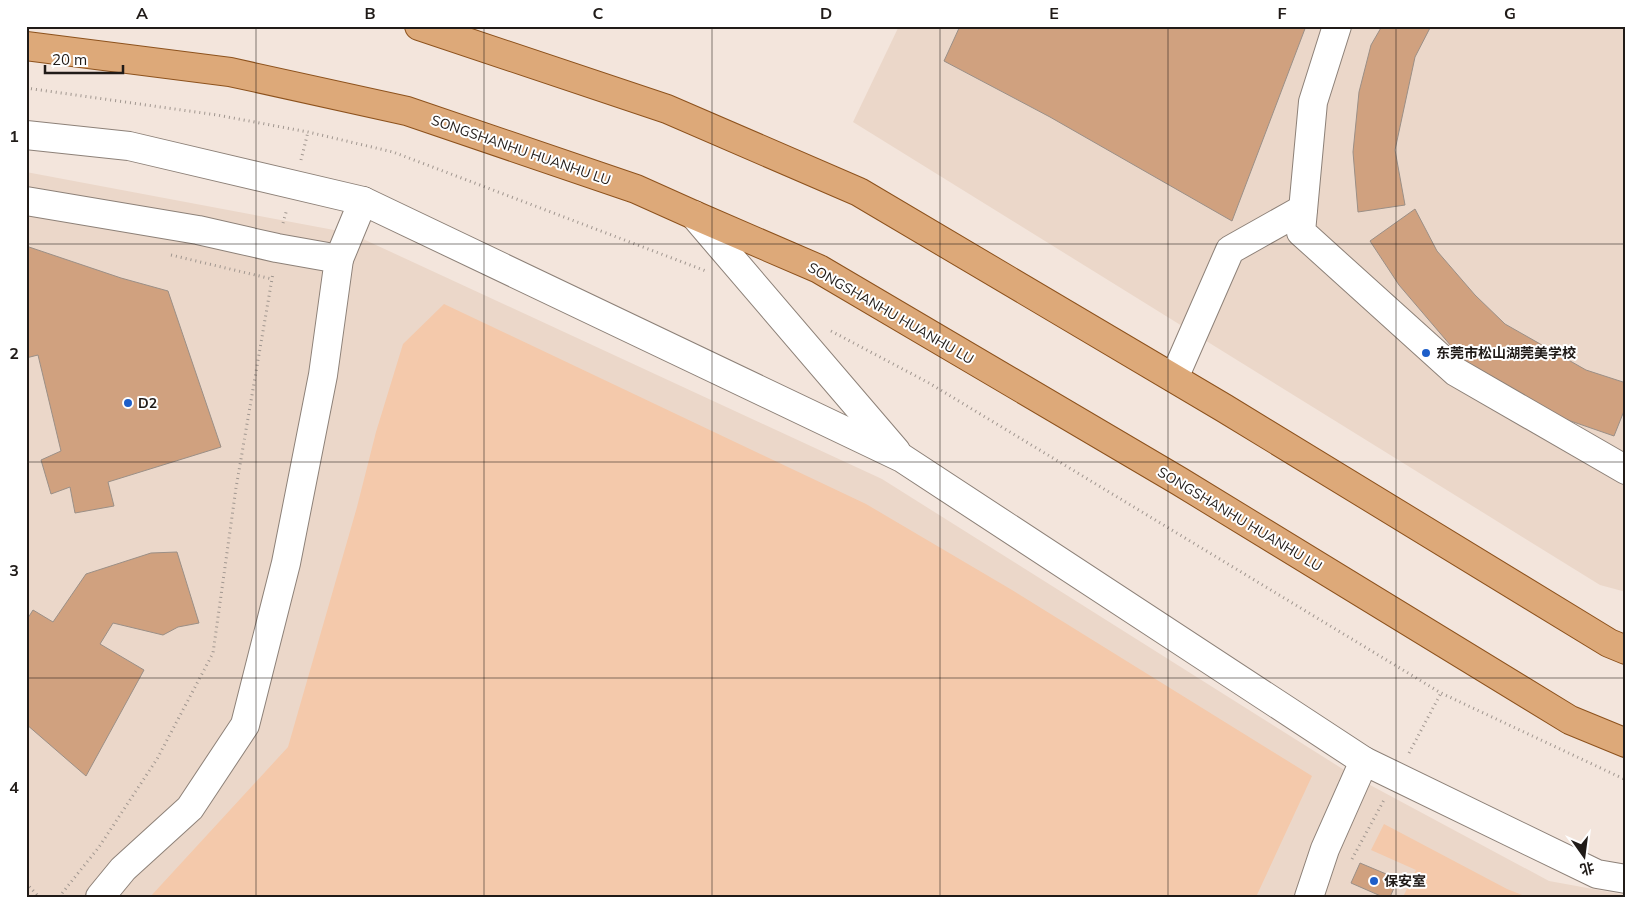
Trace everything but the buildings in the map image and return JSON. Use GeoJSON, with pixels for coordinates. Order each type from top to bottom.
{"type":"FeatureCollection","features":[{"type":"Feature","properties":{"kind":"main road"},"geometry":{"type":"LineString","coordinates":[[419,26],[667,109],[859,192],[1174,378],[1609,643],[1626,650]]}},
{"type":"Feature","properties":{"kind":"main road","name":"SONGSHANHU HUANHU LU"},"geometry":{"type":"LineString","coordinates":[[26,46],[230,72],[407,111],[636,189],[694,214],[819,269],[1179,481],[1570,720],[1626,743]]}},
{"type":"Feature","properties":{"kind":"street"},"geometry":{"type":"LineString","coordinates":[[1337,26],[1313,102],[1301,232],[1456,372],[1626,470]]}},
{"type":"Feature","properties":{"kind":"street"},"geometry":{"type":"LineString","coordinates":[[26,135],[129,146],[363,202],[902,458],[1364,761],[1597,874],[1626,879]]}},
{"type":"Feature","properties":{"kind":"street"},"geometry":{"type":"LineString","coordinates":[[26,201],[198,230],[277,248],[339,258]]}},
{"type":"Feature","properties":{"kind":"street"},"geometry":{"type":"LineString","coordinates":[[100,897],[123,869],[190,808],[245,725],[286,563],[323,375],[339,258],[363,202]]}},
{"type":"Feature","properties":{"kind":"street"},"geometry":{"type":"LineString","coordinates":[[1174,378],[1230,250],[1303,208]]}},
{"type":"Feature","properties":{"kind":"street"},"geometry":{"type":"LineString","coordinates":[[694,214],[902,458]]}},
{"type":"Feature","properties":{"kind":"street"},"geometry":{"type":"LineString","coordinates":[[1309,897],[1325,849],[1364,761]]}},
{"type":"Feature","properties":{"kind":"path"},"geometry":{"type":"LineString","coordinates":[[59,897],[98,848],[157,759],[214,653],[236,488],[277,248],[284,220]]}},
{"type":"Feature","properties":{"kind":"path"},"geometry":{"type":"LineString","coordinates":[[1351,862],[1441,693]]}},
{"type":"Feature","properties":{"kind":"path"},"geometry":{"type":"LineString","coordinates":[[26,883],[40,897]]}},
{"type":"Feature","properties":{"kind":"shaded area","name":"东莞市松山湖莞美学校"},"geometry":{"type":"Polygon","coordinates":[[[899,26],[1626,26],[1626,592],[1600,585],[853,122],[899,26]]]}},
{"type":"Feature","properties":{"kind":"shaded area"},"geometry":{"type":"Polygon","coordinates":[[[26,172],[350,233],[882,479],[1357,778],[1549,881],[1626,895],[1626,897],[26,897],[26,172]]]}},
{"type":"Feature","properties":{"kind":"shaded area"},"geometry":{"type":"Polygon","coordinates":[[[444,304],[866,504],[1012,590],[1312,776],[1256,897],[150,897],[288,747],[357,507],[376,432],[403,344],[444,304]]]}},
{"type":"Feature","properties":{"kind":"shaded area"},"geometry":{"type":"Polygon","coordinates":[[[1384,824],[1507,889],[1527,897],[1403,897],[1416,870],[1371,850],[1384,824]]]}},
{"type":"Feature","properties":{"kind":"place","name":"东莞市松山湖莞美学校"},"geometry":{"type":"Point","coordinates":[1426,353]}},
{"type":"Feature","properties":{"kind":"place","name":"D2"},"geometry":{"type":"Point","coordinates":[128,403]}},
{"type":"Feature","properties":{"kind":"place","name":"保安室"},"geometry":{"type":"Point","coordinates":[1374,881]}}]}
